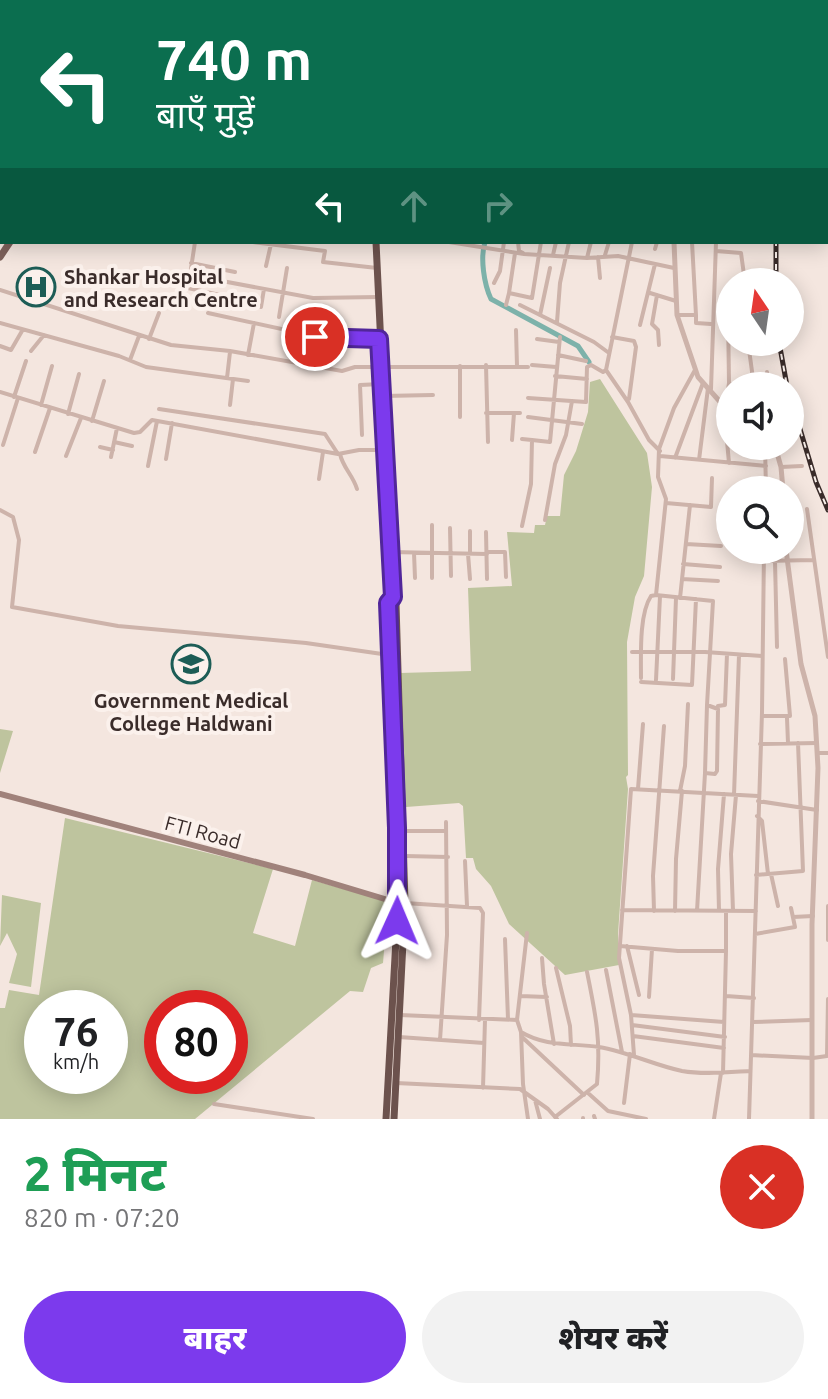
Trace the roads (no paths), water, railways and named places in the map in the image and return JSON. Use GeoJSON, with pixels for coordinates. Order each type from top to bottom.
{"type":"FeatureCollection","features":[{"type":"Feature","properties":{"kind":"highway"},"geometry":{"type":"LineString","coordinates":[[376,244],[393,597],[388,603],[405,856],[391,1083],[394,1119]]}},
{"type":"Feature","properties":{"kind":"highway"},"geometry":{"type":"LineString","coordinates":[[393,655],[401,903]]}},
{"type":"Feature","properties":{"kind":"highway"},"geometry":{"type":"LineString","coordinates":[[386,1119],[399,1037],[396,1014]]}},
{"type":"Feature","properties":{"kind":"main road","name":"FTI Road"},"geometry":{"type":"LineString","coordinates":[[0,794],[401,903]]}},
{"type":"Feature","properties":{"kind":"street"},"geometry":{"type":"LineString","coordinates":[[195,244],[188,288],[238,299]]}},
{"type":"Feature","properties":{"kind":"street"},"geometry":{"type":"LineString","coordinates":[[266,266],[271,244],[325,251],[323,262],[377,268]]}},
{"type":"Feature","properties":{"kind":"street"},"geometry":{"type":"LineString","coordinates":[[471,244],[515,253],[587,258],[601,256],[674,268]]}},
{"type":"Feature","properties":{"kind":"street"},"geometry":{"type":"LineString","coordinates":[[494,283],[500,271],[503,244]]}},
{"type":"Feature","properties":{"kind":"street"},"geometry":{"type":"LineString","coordinates":[[518,244],[519,251],[524,254]]}},
{"type":"Feature","properties":{"kind":"street"},"geometry":{"type":"LineString","coordinates":[[509,293],[532,298],[541,244]]}},
{"type":"Feature","properties":{"kind":"street"},"geometry":{"type":"LineString","coordinates":[[553,255],[556,244]]}},
{"type":"Feature","properties":{"kind":"street"},"geometry":{"type":"LineString","coordinates":[[557,323],[559,291],[569,244]]}},
{"type":"Feature","properties":{"kind":"street"},"geometry":{"type":"LineString","coordinates":[[587,258],[590,244]]}},
{"type":"Feature","properties":{"kind":"street"},"geometry":{"type":"LineString","coordinates":[[600,278],[601,256],[608,244]]}},
{"type":"Feature","properties":{"kind":"street"},"geometry":{"type":"LineString","coordinates":[[632,244],[606,370],[649,440],[660,454],[675,458],[729,464],[802,466]]}},
{"type":"Feature","properties":{"kind":"street"},"geometry":{"type":"LineString","coordinates":[[655,249],[656,244]]}},
{"type":"Feature","properties":{"kind":"street"},"geometry":{"type":"LineString","coordinates":[[674,244],[677,315],[695,369],[716,397]]}},
{"type":"Feature","properties":{"kind":"street"},"geometry":{"type":"LineString","coordinates":[[692,244],[696,323],[712,324]]}},
{"type":"Feature","properties":{"kind":"street"},"geometry":{"type":"LineString","coordinates":[[699,460],[716,244]]}},
{"type":"Feature","properties":{"kind":"street"},"geometry":{"type":"LineString","coordinates":[[716,251],[741,253],[743,268]]}},
{"type":"Feature","properties":{"kind":"street"},"geometry":{"type":"LineString","coordinates":[[506,305],[515,253]]}},
{"type":"Feature","properties":{"kind":"street"},"geometry":{"type":"LineString","coordinates":[[191,263],[235,272]]}},
{"type":"Feature","properties":{"kind":"street"},"geometry":{"type":"LineString","coordinates":[[640,325],[655,264]]}},
{"type":"Feature","properties":{"kind":"street"},"geometry":{"type":"LineString","coordinates":[[279,317],[287,268]]}},
{"type":"Feature","properties":{"kind":"street"},"geometry":{"type":"LineString","coordinates":[[540,315],[550,268]]}},
{"type":"Feature","properties":{"kind":"street"},"geometry":{"type":"LineString","coordinates":[[189,275],[313,298],[378,297]]}},
{"type":"Feature","properties":{"kind":"street"},"geometry":{"type":"LineString","coordinates":[[534,285],[546,288]]}},
{"type":"Feature","properties":{"kind":"street"},"geometry":{"type":"LineString","coordinates":[[261,307],[264,289]]}},
{"type":"Feature","properties":{"kind":"street"},"geometry":{"type":"LineString","coordinates":[[0,290],[177,347],[230,351],[342,371],[353,367],[556,367]]}},
{"type":"Feature","properties":{"kind":"street"},"geometry":{"type":"LineString","coordinates":[[650,293],[676,301]]}},
{"type":"Feature","properties":{"kind":"street"},"geometry":{"type":"LineString","coordinates":[[657,295],[652,324],[658,330],[659,345]]}},
{"type":"Feature","properties":{"kind":"street"},"geometry":{"type":"LineString","coordinates":[[520,305],[594,342],[609,353]]}},
{"type":"Feature","properties":{"kind":"street"},"geometry":{"type":"LineString","coordinates":[[149,339],[159,313]]}},
{"type":"Feature","properties":{"kind":"street"},"geometry":{"type":"LineString","coordinates":[[208,313],[323,338],[379,339]]}},
{"type":"Feature","properties":{"kind":"street"},"geometry":{"type":"LineString","coordinates":[[677,315],[696,315]]}},
{"type":"Feature","properties":{"kind":"street"},"geometry":{"type":"LineString","coordinates":[[0,323],[146,367],[248,381]]}},
{"type":"Feature","properties":{"kind":"street"},"geometry":{"type":"LineString","coordinates":[[248,355],[254,323]]}},
{"type":"Feature","properties":{"kind":"street"},"geometry":{"type":"LineString","coordinates":[[516,330],[517,366]]}},
{"type":"Feature","properties":{"kind":"street"},"geometry":{"type":"LineString","coordinates":[[0,346],[11,350],[23,331]]}},
{"type":"Feature","properties":{"kind":"street"},"geometry":{"type":"LineString","coordinates":[[31,351],[44,335]]}},
{"type":"Feature","properties":{"kind":"street"},"geometry":{"type":"LineString","coordinates":[[130,360],[139,336]]}},
{"type":"Feature","properties":{"kind":"street"},"geometry":{"type":"LineString","coordinates":[[612,337],[634,341],[636,347],[628,402]]}},
{"type":"Feature","properties":{"kind":"street"},"geometry":{"type":"LineString","coordinates":[[537,339],[559,339],[548,450]]}},
{"type":"Feature","properties":{"kind":"street"},"geometry":{"type":"LineString","coordinates":[[227,378],[230,351]]}},
{"type":"Feature","properties":{"kind":"street"},"geometry":{"type":"LineString","coordinates":[[558,355],[586,361]]}},
{"type":"Feature","properties":{"kind":"street"},"geometry":{"type":"LineString","coordinates":[[3,445],[26,361]]}},
{"type":"Feature","properties":{"kind":"street"},"geometry":{"type":"LineString","coordinates":[[486,365],[488,442]]}},
{"type":"Feature","properties":{"kind":"street"},"geometry":{"type":"LineString","coordinates":[[528,398],[586,402],[587,367],[591,365],[603,372],[606,370]]}},
{"type":"Feature","properties":{"kind":"street"},"geometry":{"type":"LineString","coordinates":[[41,405],[52,366]]}},
{"type":"Feature","properties":{"kind":"street"},"geometry":{"type":"LineString","coordinates":[[460,366],[460,417]]}},
{"type":"Feature","properties":{"kind":"street"},"geometry":{"type":"LineString","coordinates":[[656,680],[658,595],[666,503],[658,477],[660,454],[674,408],[695,369]]}},
{"type":"Feature","properties":{"kind":"street"},"geometry":{"type":"LineString","coordinates":[[68,414],[79,374]]}},
{"type":"Feature","properties":{"kind":"street"},"geometry":{"type":"LineString","coordinates":[[555,376],[587,379]]}},
{"type":"Feature","properties":{"kind":"street"},"geometry":{"type":"LineString","coordinates":[[230,405],[233,379]]}},
{"type":"Feature","properties":{"kind":"street"},"geometry":{"type":"LineString","coordinates":[[92,421],[104,381]]}},
{"type":"Feature","properties":{"kind":"street"},"geometry":{"type":"LineString","coordinates":[[362,435],[360,385],[381,384]]}},
{"type":"Feature","properties":{"kind":"street"},"geometry":{"type":"LineString","coordinates":[[675,458],[707,387]]}},
{"type":"Feature","properties":{"kind":"street"},"geometry":{"type":"LineString","coordinates":[[0,392],[81,418],[140,432],[147,424],[157,421],[323,452],[339,454],[385,450]]}},
{"type":"Feature","properties":{"kind":"street"},"geometry":{"type":"LineString","coordinates":[[382,396],[433,395]]}},
{"type":"Feature","properties":{"kind":"street"},"geometry":{"type":"LineString","coordinates":[[545,520],[555,464],[569,422],[572,401]]}},
{"type":"Feature","properties":{"kind":"street"},"geometry":{"type":"LineString","coordinates":[[35,452],[50,408]]}},
{"type":"Feature","properties":{"kind":"street"},"geometry":{"type":"LineString","coordinates":[[159,409],[325,434],[339,454],[342,465],[352,473],[357,489]]}},
{"type":"Feature","properties":{"kind":"street"},"geometry":{"type":"LineString","coordinates":[[486,413],[520,413]]}},
{"type":"Feature","properties":{"kind":"street"},"geometry":{"type":"LineString","coordinates":[[512,440],[514,413]]}},
{"type":"Feature","properties":{"kind":"street"},"geometry":{"type":"LineString","coordinates":[[528,417],[582,424]]}},
{"type":"Feature","properties":{"kind":"street"},"geometry":{"type":"LineString","coordinates":[[66,456],[81,418]]}},
{"type":"Feature","properties":{"kind":"street"},"geometry":{"type":"LineString","coordinates":[[148,466],[157,421]]}},
{"type":"Feature","properties":{"kind":"street"},"geometry":{"type":"LineString","coordinates":[[166,459],[172,423]]}},
{"type":"Feature","properties":{"kind":"street"},"geometry":{"type":"LineString","coordinates":[[111,457],[117,428]]}},
{"type":"Feature","properties":{"kind":"street"},"geometry":{"type":"LineString","coordinates":[[522,439],[550,442]]}},
{"type":"Feature","properties":{"kind":"street"},"geometry":{"type":"LineString","coordinates":[[522,526],[531,484],[532,440]]}},
{"type":"Feature","properties":{"kind":"street"},"geometry":{"type":"LineString","coordinates":[[114,442],[132,446]]}},
{"type":"Feature","properties":{"kind":"street"},"geometry":{"type":"LineString","coordinates":[[100,447],[113,450]]}},
{"type":"Feature","properties":{"kind":"street"},"geometry":{"type":"LineString","coordinates":[[319,479],[323,452]]}},
{"type":"Feature","properties":{"kind":"street"},"geometry":{"type":"LineString","coordinates":[[729,460],[729,464]]}},
{"type":"Feature","properties":{"kind":"street"},"geometry":{"type":"LineString","coordinates":[[766,460],[766,476]]}},
{"type":"Feature","properties":{"kind":"street"},"geometry":{"type":"LineString","coordinates":[[779,460],[782,476]]}},
{"type":"Feature","properties":{"kind":"street"},"geometry":{"type":"LineString","coordinates":[[666,503],[711,507],[712,478]]}},
{"type":"Feature","properties":{"kind":"street"},"geometry":{"type":"LineString","coordinates":[[673,679],[678,597],[690,505]]}},
{"type":"Feature","properties":{"kind":"street"},"geometry":{"type":"LineString","coordinates":[[807,509],[828,657]]}},
{"type":"Feature","properties":{"kind":"street"},"geometry":{"type":"LineString","coordinates":[[0,510],[13,517],[19,540],[12,607],[118,626],[306,643],[393,655]]}},
{"type":"Feature","properties":{"kind":"street"},"geometry":{"type":"LineString","coordinates":[[432,525],[432,578]]}},
{"type":"Feature","properties":{"kind":"street"},"geometry":{"type":"LineString","coordinates":[[450,528],[451,576]]}},
{"type":"Feature","properties":{"kind":"street"},"geometry":{"type":"LineString","coordinates":[[470,531],[470,579]]}},
{"type":"Feature","properties":{"kind":"street"},"geometry":{"type":"LineString","coordinates":[[486,532],[487,579]]}},
{"type":"Feature","properties":{"kind":"street"},"geometry":{"type":"LineString","coordinates":[[686,544],[716,546]]}},
{"type":"Feature","properties":{"kind":"street"},"geometry":{"type":"LineString","coordinates":[[391,552],[505,552],[506,577]]}},
{"type":"Feature","properties":{"kind":"street"},"geometry":{"type":"LineString","coordinates":[[414,553],[415,578]]}},
{"type":"Feature","properties":{"kind":"street"},"geometry":{"type":"LineString","coordinates":[[804,561],[814,560]]}},
{"type":"Feature","properties":{"kind":"street"},"geometry":{"type":"LineString","coordinates":[[683,564],[720,567]]}},
{"type":"Feature","properties":{"kind":"street"},"geometry":{"type":"LineString","coordinates":[[749,1119],[764,564]]}},
{"type":"Feature","properties":{"kind":"street"},"geometry":{"type":"LineString","coordinates":[[775,564],[777,647]]}},
{"type":"Feature","properties":{"kind":"street"},"geometry":{"type":"LineString","coordinates":[[786,564],[801,664],[815,716],[817,743],[812,1119]]}},
{"type":"Feature","properties":{"kind":"street"},"geometry":{"type":"LineString","coordinates":[[682,579],[718,581]]}},
{"type":"Feature","properties":{"kind":"street"},"geometry":{"type":"LineString","coordinates":[[696,599],[692,685],[641,680],[642,624],[651,596],[658,595],[678,597],[696,599],[713,601],[697,911]]}},
{"type":"Feature","properties":{"kind":"street"},"geometry":{"type":"LineString","coordinates":[[632,652],[762,656]]}},
{"type":"Feature","properties":{"kind":"street"},"geometry":{"type":"LineString","coordinates":[[707,705],[725,705],[727,654]]}},
{"type":"Feature","properties":{"kind":"street"},"geometry":{"type":"LineString","coordinates":[[733,911],[731,854],[739,655]]}},
{"type":"Feature","properties":{"kind":"street"},"geometry":{"type":"LineString","coordinates":[[785,659],[790,716],[787,718],[788,743]]}},
{"type":"Feature","properties":{"kind":"street"},"geometry":{"type":"LineString","coordinates":[[675,911],[688,704]]}},
{"type":"Feature","properties":{"kind":"street"},"geometry":{"type":"LineString","coordinates":[[705,773],[715,774],[717,771],[716,706]]}},
{"type":"Feature","properties":{"kind":"street"},"geometry":{"type":"LineString","coordinates":[[762,716],[787,718]]}},
{"type":"Feature","properties":{"kind":"street"},"geometry":{"type":"LineString","coordinates":[[638,789],[643,724]]}},
{"type":"Feature","properties":{"kind":"street"},"geometry":{"type":"LineString","coordinates":[[654,911],[653,876],[664,726]]}},
{"type":"Feature","properties":{"kind":"street"},"geometry":{"type":"LineString","coordinates":[[756,875],[803,871],[798,743]]}},
{"type":"Feature","properties":{"kind":"street"},"geometry":{"type":"LineString","coordinates":[[760,744],[817,743]]}},
{"type":"Feature","properties":{"kind":"street"},"geometry":{"type":"LineString","coordinates":[[817,753],[828,753]]}},
{"type":"Feature","properties":{"kind":"street"},"geometry":{"type":"LineString","coordinates":[[624,1103],[633,1036],[619,958],[631,789],[735,795],[817,810]]}},
{"type":"Feature","properties":{"kind":"street"},"geometry":{"type":"LineString","coordinates":[[719,911],[718,869],[724,794]]}},
{"type":"Feature","properties":{"kind":"street"},"geometry":{"type":"LineString","coordinates":[[757,816],[762,821],[778,906]]}},
{"type":"Feature","properties":{"kind":"street"},"geometry":{"type":"LineString","coordinates":[[440,1040],[447,907],[446,822]]}},
{"type":"Feature","properties":{"kind":"street"},"geometry":{"type":"LineString","coordinates":[[404,831],[446,831]]}},
{"type":"Feature","properties":{"kind":"street"},"geometry":{"type":"LineString","coordinates":[[405,856],[448,857]]}},
{"type":"Feature","properties":{"kind":"street"},"geometry":{"type":"LineString","coordinates":[[465,861],[467,906]]}},
{"type":"Feature","properties":{"kind":"street"},"geometry":{"type":"LineString","coordinates":[[401,903],[477,907],[483,913],[483,1088]]}},
{"type":"Feature","properties":{"kind":"street"},"geometry":{"type":"LineString","coordinates":[[828,906],[828,940]]}},
{"type":"Feature","properties":{"kind":"street"},"geometry":{"type":"LineString","coordinates":[[755,934],[794,927],[791,908]]}},
{"type":"Feature","properties":{"kind":"street"},"geometry":{"type":"LineString","coordinates":[[622,910],[756,911]]}},
{"type":"Feature","properties":{"kind":"street"},"geometry":{"type":"LineString","coordinates":[[714,1119],[725,1037],[726,912]]}},
{"type":"Feature","properties":{"kind":"street"},"geometry":{"type":"LineString","coordinates":[[793,917],[813,916]]}},
{"type":"Feature","properties":{"kind":"street"},"geometry":{"type":"LineString","coordinates":[[527,933],[517,1020],[522,1034],[528,1119]]}},
{"type":"Feature","properties":{"kind":"street"},"geometry":{"type":"LineString","coordinates":[[505,939],[508,1019]]}},
{"type":"Feature","properties":{"kind":"street"},"geometry":{"type":"LineString","coordinates":[[620,946],[726,951]]}},
{"type":"Feature","properties":{"kind":"street"},"geometry":{"type":"LineString","coordinates":[[627,946],[639,995]]}},
{"type":"Feature","properties":{"kind":"street"},"geometry":{"type":"LineString","coordinates":[[649,997],[652,949]]}},
{"type":"Feature","properties":{"kind":"street"},"geometry":{"type":"LineString","coordinates":[[542,958],[554,1044]]}},
{"type":"Feature","properties":{"kind":"street"},"geometry":{"type":"LineString","coordinates":[[556,968],[571,1045]]}},
{"type":"Feature","properties":{"kind":"street"},"geometry":{"type":"LineString","coordinates":[[606,970],[622,1052]]}},
{"type":"Feature","properties":{"kind":"street"},"geometry":{"type":"LineString","coordinates":[[391,1083],[525,1090],[556,1118],[596,1086],[600,1047],[587,972]]}},
{"type":"Feature","properties":{"kind":"street"},"geometry":{"type":"LineString","coordinates":[[520,996],[547,997]]}},
{"type":"Feature","properties":{"kind":"street"},"geometry":{"type":"LineString","coordinates":[[726,996],[754,998]]}},
{"type":"Feature","properties":{"kind":"street"},"geometry":{"type":"LineString","coordinates":[[751,1055],[813,1058],[827,1055],[828,999]]}},
{"type":"Feature","properties":{"kind":"street"},"geometry":{"type":"LineString","coordinates":[[396,1014],[517,1020]]}},
{"type":"Feature","properties":{"kind":"street"},"geometry":{"type":"LineString","coordinates":[[631,1015],[725,1022]]}},
{"type":"Feature","properties":{"kind":"street"},"geometry":{"type":"LineString","coordinates":[[753,1022],[812,1020]]}},
{"type":"Feature","properties":{"kind":"street"},"geometry":{"type":"LineString","coordinates":[[632,1025],[725,1037]]}},
{"type":"Feature","properties":{"kind":"street"},"geometry":{"type":"LineString","coordinates":[[522,1034],[544,1043],[600,1047],[632,1054],[680,1070],[750,1071]]}},
{"type":"Feature","properties":{"kind":"street"},"geometry":{"type":"LineString","coordinates":[[522,1034],[608,1111],[646,1119]]}},
{"type":"Feature","properties":{"kind":"street"},"geometry":{"type":"LineString","coordinates":[[633,1036],[724,1048]]}},
{"type":"Feature","properties":{"kind":"street"},"geometry":{"type":"LineString","coordinates":[[399,1037],[484,1043]]}},
{"type":"Feature","properties":{"kind":"street"},"geometry":{"type":"LineString","coordinates":[[534,1098],[540,1119]]}},
{"type":"Feature","properties":{"kind":"street"},"geometry":{"type":"LineString","coordinates":[[214,1104],[313,1119]]}},
{"type":"Feature","properties":{"kind":"waterway"},"geometry":{"type":"LineString","coordinates":[[485,244],[484,271],[491,299],[578,346],[589,362]]}},
{"type":"Feature","properties":{"kind":"railway"},"geometry":{"type":"LineString","coordinates":[[776,244],[776,268]]}},
{"type":"Feature","properties":{"kind":"railway"},"geometry":{"type":"LineString","coordinates":[[782,356],[784,372]]}},
{"type":"Feature","properties":{"kind":"railway"},"geometry":{"type":"LineString","coordinates":[[804,442],[828,510]]}},
{"type":"Feature","properties":{"kind":"place","name":"Shankar Hospital and Research Centre"},"geometry":{"type":"Point","coordinates":[36,287]}},
{"type":"Feature","properties":{"kind":"place","name":"Government Medical College Haldwani"},"geometry":{"type":"Point","coordinates":[191,664]}}]}
